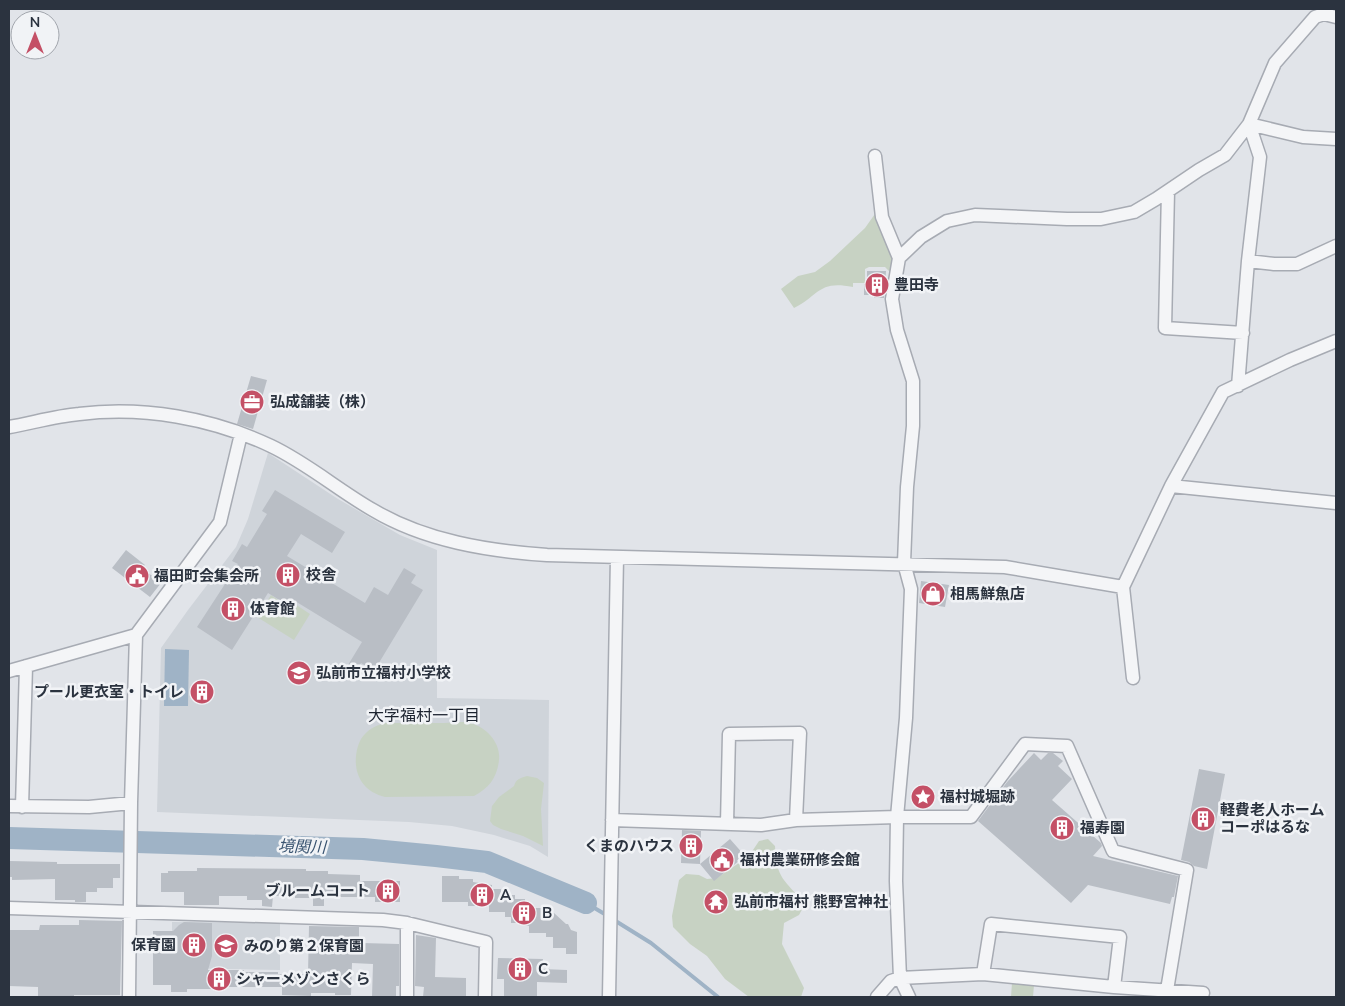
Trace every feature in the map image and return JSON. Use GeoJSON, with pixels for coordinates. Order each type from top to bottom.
{"type":"FeatureCollection","features":[{"type":"Feature","properties":{"kind":"street"},"geometry":{"type":"LineString","coordinates":[[899,258],[921,237],[947,221],[975,214],[1101,219],[1134,212],[1225,155],[1249,124],[1276,63],[1312,13],[1336,17]]}},
{"type":"Feature","properties":{"kind":"street"},"geometry":{"type":"LineString","coordinates":[[1249,124],[1303,137],[1336,139]]}},
{"type":"Feature","properties":{"kind":"street"},"geometry":{"type":"LineString","coordinates":[[1238,386],[1248,261],[1260,157],[1249,124]]}},
{"type":"Feature","properties":{"kind":"street"},"geometry":{"type":"LineString","coordinates":[[876,156],[882,217],[899,258],[892,299],[897,330],[913,381],[913,426],[907,487],[904,564],[911,589],[906,718],[898,816],[896,890],[900,978],[909,997]]}},
{"type":"Feature","properties":{"kind":"street"},"geometry":{"type":"LineString","coordinates":[[1168,191],[1165,328],[1243,333]]}},
{"type":"Feature","properties":{"kind":"street"},"geometry":{"type":"LineString","coordinates":[[1248,261],[1296,264],[1336,246]]}},
{"type":"Feature","properties":{"kind":"street"},"geometry":{"type":"LineString","coordinates":[[1134,678],[1123,587],[1172,486],[1223,392],[1290,360],[1336,341]]}},
{"type":"Feature","properties":{"kind":"street"},"geometry":{"type":"LineString","coordinates":[[9,427],[80,414],[132,412],[171,415],[241,434],[270,445],[294,458],[375,511],[410,528],[450,540],[517,553],[1005,567],[1123,587]]}},
{"type":"Feature","properties":{"kind":"street"},"geometry":{"type":"LineString","coordinates":[[129,997],[130,822],[136,635],[220,522],[241,434]]}},
{"type":"Feature","properties":{"kind":"street"},"geometry":{"type":"LineString","coordinates":[[1172,486],[1336,503]]}},
{"type":"Feature","properties":{"kind":"street"},"geometry":{"type":"LineString","coordinates":[[609,997],[617,557]]}},
{"type":"Feature","properties":{"kind":"street"},"geometry":{"type":"LineString","coordinates":[[9,671],[136,635]]}},
{"type":"Feature","properties":{"kind":"street"},"geometry":{"type":"LineString","coordinates":[[22,807],[26,666]]}},
{"type":"Feature","properties":{"kind":"street"},"geometry":{"type":"LineString","coordinates":[[728,824],[729,734],[800,733],[796,820]]}},
{"type":"Feature","properties":{"kind":"street"},"geometry":{"type":"LineString","coordinates":[[612,820],[761,825],[796,820],[898,816],[971,816],[1025,744],[1066,746],[1113,851],[1186,870],[1167,990]]}},
{"type":"Feature","properties":{"kind":"street"},"geometry":{"type":"LineString","coordinates":[[9,806],[89,807],[131,803]]}},
{"type":"Feature","properties":{"kind":"street"},"geometry":{"type":"LineString","coordinates":[[9,908],[382,920],[407,923],[486,942],[485,997]]}},
{"type":"Feature","properties":{"kind":"street"},"geometry":{"type":"LineString","coordinates":[[407,923],[407,997]]}},
{"type":"Feature","properties":{"kind":"street"},"geometry":{"type":"LineString","coordinates":[[983,974],[991,924],[1120,937],[1114,987]]}},
{"type":"Feature","properties":{"kind":"street"},"geometry":{"type":"LineString","coordinates":[[876,997],[891,981],[900,978],[983,974],[1114,987],[1203,993]]}},
{"type":"Feature","properties":{"kind":"shaded area","name":"弘前市立福村小学校"},"geometry":{"type":"Polygon","coordinates":[[[268,453],[338,499],[400,535],[437,550],[437,698],[549,700],[548,857],[530,846],[494,835],[452,826],[409,822],[157,812],[161,648],[236,547],[248,519],[268,453]]]}},
{"type":"Feature","properties":{"kind":"shaded area","name":"みのり第２保育園"},"geometry":{"type":"Polygon","coordinates":[[[172,922],[280,923],[280,970],[172,968],[172,922]]]}},
{"type":"Feature","properties":{"kind":"green space"},"geometry":{"type":"Polygon","coordinates":[[[877,211],[896,259],[890,272],[885,267],[869,267],[865,269],[865,283],[853,283],[853,287],[841,285],[826,287],[794,308],[781,289],[798,276],[815,272],[830,261],[865,228],[877,211]]]}},
{"type":"Feature","properties":{"kind":"green space"},"geometry":{"type":"Polygon","coordinates":[[[271,595],[292,609],[295,604],[310,614],[294,640],[257,617],[271,595]]]}},
{"type":"Feature","properties":{"kind":"green space"},"geometry":{"type":"Polygon","coordinates":[[[465,722],[477,725],[492,737],[498,748],[499,760],[494,777],[484,790],[474,796],[385,797],[378,795],[362,783],[357,771],[356,756],[363,736],[372,728],[385,723],[465,722]]]}},
{"type":"Feature","properties":{"kind":"green space"},"geometry":{"type":"Polygon","coordinates":[[[527,776],[537,778],[544,783],[541,809],[543,846],[523,836],[501,829],[490,821],[492,806],[499,797],[514,786],[519,779],[527,776]]]}},
{"type":"Feature","properties":{"kind":"green space"},"geometry":{"type":"Polygon","coordinates":[[[768,839],[775,846],[777,866],[780,873],[805,904],[799,915],[784,923],[782,944],[804,988],[801,997],[749,997],[725,979],[707,956],[690,944],[673,927],[672,916],[679,880],[686,874],[699,875],[707,879],[717,878],[749,856],[759,841],[768,839]]]}},
{"type":"Feature","properties":{"kind":"green space"},"geometry":{"type":"Polygon","coordinates":[[[1012,983],[1034,985],[1033,997],[1011,997],[1012,983]]]}},
{"type":"Feature","properties":{"kind":"water"},"geometry":{"type":"Polygon","coordinates":[[[165,649],[189,650],[188,706],[164,706],[165,649]]]}},
{"type":"Feature","properties":{"kind":"building","name":"豊田寺"},"geometry":{"type":"Polygon","coordinates":[[[867,271],[886,271],[884,298],[864,295],[864,284],[867,284],[867,271]]]}},
{"type":"Feature","properties":{"kind":"building","name":"弘成舗装（株）"},"geometry":{"type":"Polygon","coordinates":[[[251,376],[267,380],[253,429],[237,424],[251,376]]]}},
{"type":"Feature","properties":{"kind":"building","name":"校舎"},"geometry":{"type":"Polygon","coordinates":[[[275,490],[345,532],[332,553],[301,534],[287,556],[365,603],[374,587],[388,595],[404,568],[416,575],[411,583],[423,590],[374,671],[361,663],[357,670],[348,665],[362,642],[295,601],[291,607],[268,593],[232,650],[197,627],[238,564],[232,561],[242,544],[247,547],[267,514],[262,511],[275,490]]]}},
{"type":"Feature","properties":{"kind":"building","name":"福田町会集会所"},"geometry":{"type":"Polygon","coordinates":[[[126,550],[145,565],[142,568],[161,583],[150,597],[112,568],[126,550]]]}},
{"type":"Feature","properties":{"kind":"building","name":"相馬鮮魚店"},"geometry":{"type":"Polygon","coordinates":[[[921,581],[949,585],[945,607],[919,603],[921,581]]]}},
{"type":"Feature","properties":{"kind":"building","name":"福寿園"},"geometry":{"type":"Polygon","coordinates":[[[1034,753],[1041,760],[1048,753],[1053,753],[1063,761],[1058,766],[1072,779],[1052,800],[1101,843],[1102,846],[1093,856],[1178,876],[1174,897],[1172,897],[1170,904],[1088,885],[1071,903],[978,821],[1007,782],[1034,753]]]}},
{"type":"Feature","properties":{"kind":"building","name":"軽費老人ホーム コーポはるな"},"geometry":{"type":"Polygon","coordinates":[[[1199,769],[1225,774],[1207,869],[1181,860],[1199,769]]]}},
{"type":"Feature","properties":{"kind":"building","name":"くまのハウス"},"geometry":{"type":"Polygon","coordinates":[[[682,830],[701,831],[700,864],[681,863],[682,830]]]}},
{"type":"Feature","properties":{"kind":"building","name":"福村農業研修会館"},"geometry":{"type":"Polygon","coordinates":[[[730,839],[745,856],[714,881],[700,864],[730,839]]]}},
{"type":"Feature","properties":{"kind":"building"},"geometry":{"type":"Polygon","coordinates":[[[9,861],[57,862],[57,864],[120,864],[120,878],[113,878],[113,888],[97,888],[97,892],[86,892],[86,902],[55,900],[55,879],[12,880],[12,877],[9,877],[9,861]]]}},
{"type":"Feature","properties":{"kind":"building"},"geometry":{"type":"Polygon","coordinates":[[[197,868],[306,869],[306,871],[328,871],[328,874],[360,875],[360,881],[400,881],[400,902],[375,902],[375,897],[324,897],[324,906],[313,906],[313,898],[273,896],[272,907],[262,906],[262,900],[247,900],[247,896],[219,896],[219,905],[184,905],[184,892],[161,892],[161,873],[168,873],[168,871],[197,871],[197,868]]]}},
{"type":"Feature","properties":{"kind":"building"},"geometry":{"type":"Polygon","coordinates":[[[442,876],[459,876],[459,879],[473,879],[473,882],[492,885],[492,889],[501,889],[501,895],[515,895],[515,899],[525,899],[525,905],[534,905],[534,908],[543,908],[543,912],[554,913],[568,924],[571,930],[577,932],[577,954],[566,954],[566,948],[553,948],[553,937],[546,937],[546,933],[529,933],[529,926],[524,925],[524,923],[511,923],[511,917],[505,917],[505,912],[489,912],[489,906],[468,906],[468,902],[442,902],[442,876]]]}},
{"type":"Feature","properties":{"kind":"building","name":"弘前市福村 熊野宮神社"},"geometry":{"type":"Polygon","coordinates":[[[709,896],[725,899],[723,912],[707,910],[709,896]]]}},
{"type":"Feature","properties":{"kind":"building"},"geometry":{"type":"Polygon","coordinates":[[[79,920],[122,921],[120,995],[38,997],[38,987],[9,986],[9,930],[39,930],[40,925],[79,925],[79,920]]]}},
{"type":"Feature","properties":{"kind":"building"},"geometry":{"type":"Polygon","coordinates":[[[184,922],[212,923],[212,956],[208,970],[244,970],[244,972],[278,972],[278,974],[308,974],[309,926],[359,927],[359,940],[362,940],[362,943],[399,944],[399,986],[396,986],[396,997],[372,997],[373,964],[352,963],[351,995],[311,993],[311,996],[282,995],[282,987],[219,987],[219,989],[187,989],[187,992],[171,992],[171,985],[153,985],[153,931],[173,931],[184,922]]]}},
{"type":"Feature","properties":{"kind":"building"},"geometry":{"type":"Polygon","coordinates":[[[416,935],[436,938],[435,977],[466,978],[466,997],[423,997],[424,987],[415,986],[416,935]]]}},
{"type":"Feature","properties":{"kind":"building"},"geometry":{"type":"Polygon","coordinates":[[[498,958],[543,959],[542,969],[567,970],[567,983],[537,982],[537,997],[504,997],[504,979],[497,979],[498,958]]]}},
{"type":"Feature","properties":{"kind":"waterway","name":"境関川"},"geometry":{"type":"LineString","coordinates":[[9,838],[363,849],[436,856],[487,862],[586,903]]}},
{"type":"Feature","properties":{"kind":"waterway"},"geometry":{"type":"LineString","coordinates":[[586,903],[608,916]]}},
{"type":"Feature","properties":{"kind":"waterway"},"geometry":{"type":"LineString","coordinates":[[614,920],[651,943],[718,997]]}},
{"type":"Feature","properties":{"kind":"place","name":"豊田寺"},"geometry":{"type":"Point","coordinates":[877,285]}},
{"type":"Feature","properties":{"kind":"place","name":"弘成舗装（株）"},"geometry":{"type":"Point","coordinates":[252,402]}},
{"type":"Feature","properties":{"kind":"place","name":"校舎"},"geometry":{"type":"Point","coordinates":[288,575]}},
{"type":"Feature","properties":{"kind":"place","name":"福田町会集会所"},"geometry":{"type":"Point","coordinates":[137,576]}},
{"type":"Feature","properties":{"kind":"place","name":"相馬鮮魚店"},"geometry":{"type":"Point","coordinates":[933,594]}},
{"type":"Feature","properties":{"kind":"place","name":"体育館"},"geometry":{"type":"Point","coordinates":[233,609]}},
{"type":"Feature","properties":{"kind":"place","name":"弘前市立福村小学校"},"geometry":{"type":"Point","coordinates":[299,673]}},
{"type":"Feature","properties":{"kind":"place","name":"プール更衣室・トイレ"},"geometry":{"type":"Point","coordinates":[202,692]}},
{"type":"Feature","properties":{"kind":"place","name":"福村城堀跡"},"geometry":{"type":"Point","coordinates":[923,797]}},
{"type":"Feature","properties":{"kind":"place","name":"軽費老人ホーム コーポはるな"},"geometry":{"type":"Point","coordinates":[1203,819]}},
{"type":"Feature","properties":{"kind":"place","name":"福寿園"},"geometry":{"type":"Point","coordinates":[1062,828]}},
{"type":"Feature","properties":{"kind":"place","name":"くまのハウス"},"geometry":{"type":"Point","coordinates":[691,846]}},
{"type":"Feature","properties":{"kind":"place","name":"福村農業研修会館"},"geometry":{"type":"Point","coordinates":[722,860]}},
{"type":"Feature","properties":{"kind":"place","name":"ブルームコート"},"geometry":{"type":"Point","coordinates":[388,891]}},
{"type":"Feature","properties":{"kind":"place","name":"A"},"geometry":{"type":"Point","coordinates":[482,895]}},
{"type":"Feature","properties":{"kind":"place","name":"弘前市福村 熊野宮神社"},"geometry":{"type":"Point","coordinates":[716,902]}},
{"type":"Feature","properties":{"kind":"place","name":"B"},"geometry":{"type":"Point","coordinates":[524,913]}},
{"type":"Feature","properties":{"kind":"place","name":"保育園"},"geometry":{"type":"Point","coordinates":[194,945]}},
{"type":"Feature","properties":{"kind":"place","name":"みのり第２保育園"},"geometry":{"type":"Point","coordinates":[226,946]}},
{"type":"Feature","properties":{"kind":"place","name":"C"},"geometry":{"type":"Point","coordinates":[520,969]}},
{"type":"Feature","properties":{"kind":"place","name":"シャーメゾンさくら"},"geometry":{"type":"Point","coordinates":[219,979]}},
{"type":"Feature","properties":{"kind":"district","name":"大字福村一丁目"},"geometry":{"type":"Point","coordinates":[424,716]}}]}
